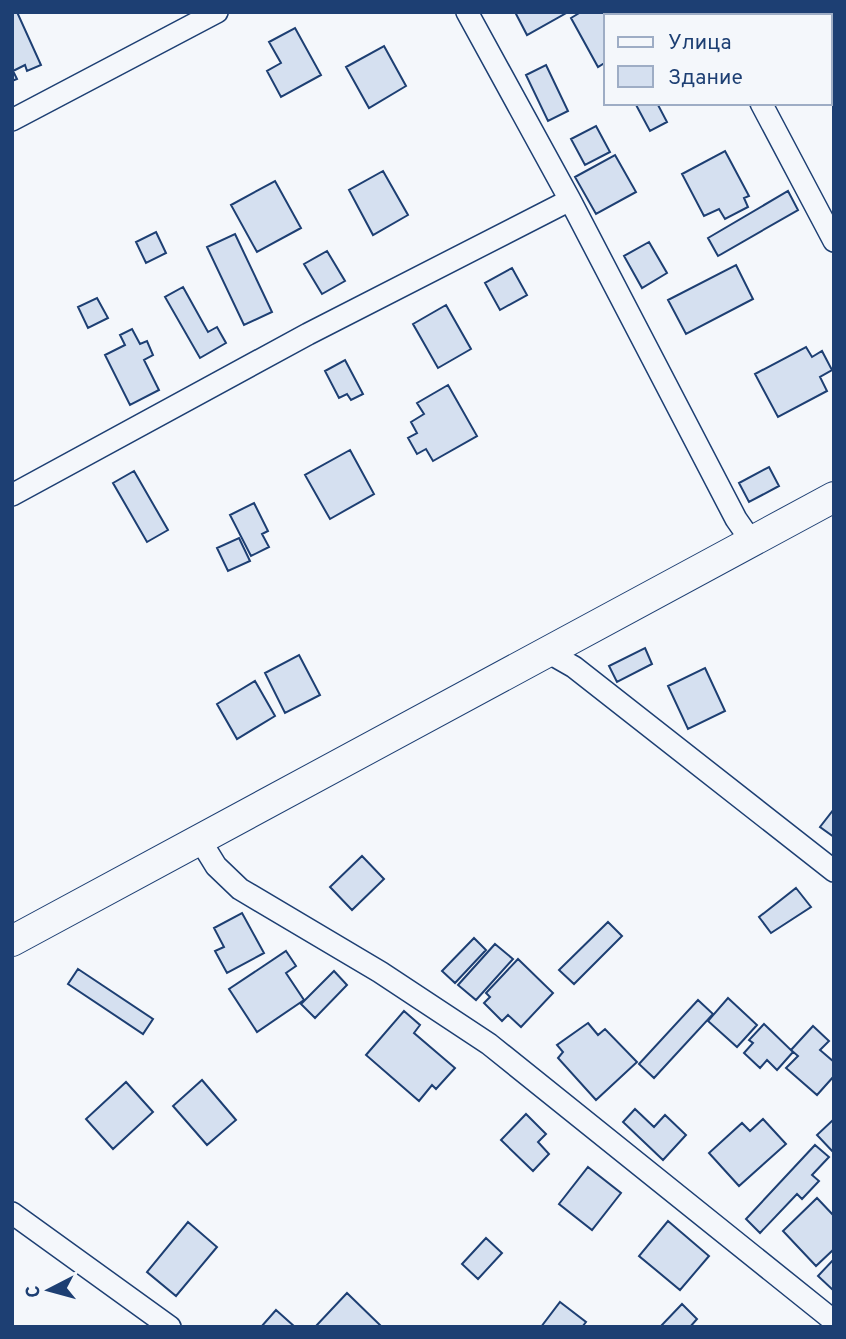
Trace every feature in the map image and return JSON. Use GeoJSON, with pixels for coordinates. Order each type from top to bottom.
{"type":"FeatureCollection","features":[{"type":"Feature","properties":{"kind":"street"},"geometry":{"type":"LineString","coordinates":[[12,120],[217,12]]}},
{"type":"Feature","properties":{"kind":"street"},"geometry":{"type":"LineString","coordinates":[[467,12],[570,200],[736,519],[752,542]]}},
{"type":"Feature","properties":{"kind":"street"},"geometry":{"type":"LineString","coordinates":[[762,105],[834,241]]}},
{"type":"Feature","properties":{"kind":"street"},"geometry":{"type":"LineString","coordinates":[[12,495],[308,334],[570,200]]}},
{"type":"Feature","properties":{"kind":"street"},"geometry":{"type":"LineString","coordinates":[[12,941],[834,497]]}},
{"type":"Feature","properties":{"kind":"street"},"geometry":{"type":"LineString","coordinates":[[547,651],[575,667],[834,871]]}},
{"type":"Feature","properties":{"kind":"street"},"geometry":{"type":"LineString","coordinates":[[200,839],[216,866],[240,889],[380,972],[489,1044],[834,1321]]}},
{"type":"Feature","properties":{"kind":"street"},"geometry":{"type":"LineString","coordinates":[[12,1213],[170,1327]]}},
{"type":"Feature","properties":{"kind":"building"},"geometry":{"type":"Polygon","coordinates":[[[13,12],[17,12],[41,65],[27,71],[25,65],[13,71],[17,79],[12,81],[13,12]]]}},
{"type":"Feature","properties":{"kind":"building"},"geometry":{"type":"Polygon","coordinates":[[[515,12],[568,12],[527,35],[515,12]]]}},
{"type":"Feature","properties":{"kind":"building"},"geometry":{"type":"Polygon","coordinates":[[[581,12],[628,14],[604,14],[604,63],[598,67],[571,18],[581,12]]]}},
{"type":"Feature","properties":{"kind":"building"},"geometry":{"type":"Polygon","coordinates":[[[295,28],[321,75],[281,97],[267,71],[281,63],[269,42],[295,28]]]}},
{"type":"Feature","properties":{"kind":"building"},"geometry":{"type":"Polygon","coordinates":[[[384,46],[406,86],[369,108],[346,67],[384,46]]]}},
{"type":"Feature","properties":{"kind":"building"},"geometry":{"type":"Polygon","coordinates":[[[546,65],[568,111],[548,121],[526,75],[546,65]]]}},
{"type":"Feature","properties":{"kind":"building"},"geometry":{"type":"Polygon","coordinates":[[[636,105],[658,105],[667,122],[650,131],[636,105]]]}},
{"type":"Feature","properties":{"kind":"building"},"geometry":{"type":"Polygon","coordinates":[[[596,126],[610,152],[585,165],[571,139],[596,126]]]}},
{"type":"Feature","properties":{"kind":"building"},"geometry":{"type":"Polygon","coordinates":[[[725,151],[749,196],[744,198],[748,207],[725,219],[719,209],[704,216],[682,174],[725,151]]]}},
{"type":"Feature","properties":{"kind":"building"},"geometry":{"type":"Polygon","coordinates":[[[615,155],[636,192],[596,214],[575,177],[615,155]]]}},
{"type":"Feature","properties":{"kind":"building"},"geometry":{"type":"Polygon","coordinates":[[[383,171],[408,215],[373,235],[349,190],[383,171]]]}},
{"type":"Feature","properties":{"kind":"building"},"geometry":{"type":"Polygon","coordinates":[[[275,181],[301,228],[257,252],[231,205],[275,181]]]}},
{"type":"Feature","properties":{"kind":"building"},"geometry":{"type":"Polygon","coordinates":[[[788,191],[798,210],[718,256],[708,238],[788,191]]]}},
{"type":"Feature","properties":{"kind":"building"},"geometry":{"type":"Polygon","coordinates":[[[156,232],[166,253],[146,263],[136,242],[156,232]]]}},
{"type":"Feature","properties":{"kind":"building"},"geometry":{"type":"Polygon","coordinates":[[[235,234],[272,312],[244,325],[207,247],[235,234]]]}},
{"type":"Feature","properties":{"kind":"building"},"geometry":{"type":"Polygon","coordinates":[[[649,242],[667,273],[642,288],[624,256],[649,242]]]}},
{"type":"Feature","properties":{"kind":"building"},"geometry":{"type":"Polygon","coordinates":[[[327,251],[345,281],[322,294],[304,264],[327,251]]]}},
{"type":"Feature","properties":{"kind":"building"},"geometry":{"type":"Polygon","coordinates":[[[736,265],[753,299],[686,334],[668,300],[736,265]]]}},
{"type":"Feature","properties":{"kind":"building"},"geometry":{"type":"Polygon","coordinates":[[[512,268],[527,295],[500,310],[485,283],[512,268]]]}},
{"type":"Feature","properties":{"kind":"building"},"geometry":{"type":"Polygon","coordinates":[[[183,287],[208,332],[217,327],[226,343],[200,358],[165,297],[183,287]]]}},
{"type":"Feature","properties":{"kind":"building"},"geometry":{"type":"Polygon","coordinates":[[[97,298],[108,318],[88,328],[78,307],[97,298]]]}},
{"type":"Feature","properties":{"kind":"building"},"geometry":{"type":"Polygon","coordinates":[[[446,305],[471,349],[438,368],[413,324],[446,305]]]}},
{"type":"Feature","properties":{"kind":"building"},"geometry":{"type":"Polygon","coordinates":[[[132,329],[140,344],[147,341],[153,355],[144,360],[159,390],[130,405],[105,355],[125,345],[120,335],[132,329]]]}},
{"type":"Feature","properties":{"kind":"building"},"geometry":{"type":"Polygon","coordinates":[[[806,347],[812,357],[822,351],[832,370],[820,377],[827,391],[778,417],[755,374],[806,347]]]}},
{"type":"Feature","properties":{"kind":"building"},"geometry":{"type":"Polygon","coordinates":[[[345,360],[363,394],[351,400],[347,394],[339,398],[325,371],[345,360]]]}},
{"type":"Feature","properties":{"kind":"building"},"geometry":{"type":"Polygon","coordinates":[[[448,385],[477,436],[433,461],[426,449],[417,454],[408,438],[417,433],[411,422],[424,414],[417,403],[448,385]]]}},
{"type":"Feature","properties":{"kind":"building"},"geometry":{"type":"Polygon","coordinates":[[[350,450],[374,494],[330,519],[305,475],[350,450]]]}},
{"type":"Feature","properties":{"kind":"building"},"geometry":{"type":"Polygon","coordinates":[[[769,467],[779,486],[749,502],[739,483],[769,467]]]}},
{"type":"Feature","properties":{"kind":"building"},"geometry":{"type":"Polygon","coordinates":[[[134,471],[168,530],[147,542],[113,483],[134,471]]]}},
{"type":"Feature","properties":{"kind":"building"},"geometry":{"type":"Polygon","coordinates":[[[254,503],[268,531],[262,534],[269,547],[251,556],[230,515],[254,503]]]}},
{"type":"Feature","properties":{"kind":"building"},"geometry":{"type":"Polygon","coordinates":[[[239,538],[250,561],[228,571],[217,548],[239,538]]]}},
{"type":"Feature","properties":{"kind":"building"},"geometry":{"type":"Polygon","coordinates":[[[645,648],[652,664],[617,682],[609,666],[645,648]]]}},
{"type":"Feature","properties":{"kind":"building"},"geometry":{"type":"Polygon","coordinates":[[[299,655],[320,695],[285,713],[265,673],[299,655]]]}},
{"type":"Feature","properties":{"kind":"building"},"geometry":{"type":"Polygon","coordinates":[[[705,668],[725,711],[688,729],[668,686],[705,668]]]}},
{"type":"Feature","properties":{"kind":"building"},"geometry":{"type":"Polygon","coordinates":[[[255,681],[275,716],[237,739],[217,704],[255,681]]]}},
{"type":"Feature","properties":{"kind":"building"},"geometry":{"type":"Polygon","coordinates":[[[834,809],[834,837],[820,827],[834,809]]]}},
{"type":"Feature","properties":{"kind":"building"},"geometry":{"type":"Polygon","coordinates":[[[362,856],[384,879],[352,910],[330,887],[362,856]]]}},
{"type":"Feature","properties":{"kind":"building"},"geometry":{"type":"Polygon","coordinates":[[[796,888],[811,907],[771,933],[759,917],[796,888]]]}},
{"type":"Feature","properties":{"kind":"building"},"geometry":{"type":"Polygon","coordinates":[[[242,913],[264,953],[227,973],[215,951],[224,947],[214,928],[242,913]]]}},
{"type":"Feature","properties":{"kind":"building"},"geometry":{"type":"Polygon","coordinates":[[[608,922],[622,936],[574,984],[559,970],[608,922]]]}},
{"type":"Feature","properties":{"kind":"building"},"geometry":{"type":"Polygon","coordinates":[[[474,938],[486,950],[455,983],[442,971],[474,938]]]}},
{"type":"Feature","properties":{"kind":"building"},"geometry":{"type":"Polygon","coordinates":[[[495,944],[513,959],[476,1000],[458,985],[495,944]]]}},
{"type":"Feature","properties":{"kind":"building"},"geometry":{"type":"Polygon","coordinates":[[[286,951],[296,966],[286,973],[304,1000],[257,1032],[229,989],[286,951]]]}},
{"type":"Feature","properties":{"kind":"building"},"geometry":{"type":"Polygon","coordinates":[[[518,959],[553,993],[521,1027],[508,1015],[502,1021],[484,1003],[490,997],[486,993],[518,959]]]}},
{"type":"Feature","properties":{"kind":"building"},"geometry":{"type":"Polygon","coordinates":[[[78,969],[153,1019],[143,1034],[68,984],[78,969]]]}},
{"type":"Feature","properties":{"kind":"building"},"geometry":{"type":"Polygon","coordinates":[[[334,971],[347,985],[315,1018],[301,1004],[334,971]]]}},
{"type":"Feature","properties":{"kind":"building"},"geometry":{"type":"Polygon","coordinates":[[[728,998],[757,1025],[737,1047],[708,1021],[728,998]]]}},
{"type":"Feature","properties":{"kind":"building"},"geometry":{"type":"Polygon","coordinates":[[[698,1000],[713,1014],[654,1078],[639,1064],[698,1000]]]}},
{"type":"Feature","properties":{"kind":"building"},"geometry":{"type":"Polygon","coordinates":[[[404,1011],[420,1025],[414,1033],[455,1068],[436,1089],[432,1085],[419,1101],[366,1055],[404,1011]]]}},
{"type":"Feature","properties":{"kind":"building"},"geometry":{"type":"Polygon","coordinates":[[[588,1023],[598,1035],[605,1029],[637,1062],[596,1100],[558,1058],[563,1052],[557,1045],[588,1023]]]}},
{"type":"Feature","properties":{"kind":"building"},"geometry":{"type":"Polygon","coordinates":[[[764,1024],[793,1052],[777,1070],[767,1060],[760,1068],[744,1053],[753,1043],[749,1040],[764,1024]]]}},
{"type":"Feature","properties":{"kind":"building"},"geometry":{"type":"Polygon","coordinates":[[[813,1026],[829,1041],[820,1050],[834,1062],[834,1076],[817,1095],[786,1068],[798,1056],[791,1050],[813,1026]]]}},
{"type":"Feature","properties":{"kind":"building"},"geometry":{"type":"Polygon","coordinates":[[[202,1080],[236,1120],[207,1145],[173,1106],[202,1080]]]}},
{"type":"Feature","properties":{"kind":"building"},"geometry":{"type":"Polygon","coordinates":[[[126,1082],[153,1112],[113,1149],[86,1119],[126,1082]]]}},
{"type":"Feature","properties":{"kind":"building"},"geometry":{"type":"Polygon","coordinates":[[[635,1109],[654,1127],[665,1115],[686,1135],[663,1160],[623,1122],[635,1109]]]}},
{"type":"Feature","properties":{"kind":"building"},"geometry":{"type":"Polygon","coordinates":[[[526,1114],[546,1134],[538,1142],[549,1154],[533,1171],[501,1140],[526,1114]]]}},
{"type":"Feature","properties":{"kind":"building"},"geometry":{"type":"Polygon","coordinates":[[[763,1119],[786,1144],[739,1186],[709,1153],[742,1123],[750,1131],[763,1119]]]}},
{"type":"Feature","properties":{"kind":"building"},"geometry":{"type":"Polygon","coordinates":[[[834,1119],[834,1153],[817,1135],[834,1119]]]}},
{"type":"Feature","properties":{"kind":"building"},"geometry":{"type":"Polygon","coordinates":[[[815,1145],[829,1157],[812,1175],[819,1181],[802,1199],[797,1194],[760,1233],[746,1219],[815,1145]]]}},
{"type":"Feature","properties":{"kind":"building"},"geometry":{"type":"Polygon","coordinates":[[[588,1167],[621,1193],[592,1230],[559,1204],[588,1167]]]}},
{"type":"Feature","properties":{"kind":"building"},"geometry":{"type":"Polygon","coordinates":[[[817,1198],[834,1216],[834,1249],[816,1266],[783,1231],[817,1198]]]}},
{"type":"Feature","properties":{"kind":"building"},"geometry":{"type":"Polygon","coordinates":[[[668,1221],[709,1256],[680,1290],[639,1256],[668,1221]]]}},
{"type":"Feature","properties":{"kind":"building"},"geometry":{"type":"Polygon","coordinates":[[[188,1222],[217,1247],[176,1296],[147,1272],[188,1222]]]}},
{"type":"Feature","properties":{"kind":"building"},"geometry":{"type":"Polygon","coordinates":[[[486,1238],[502,1253],[478,1279],[462,1264],[486,1238]]]}},
{"type":"Feature","properties":{"kind":"building"},"geometry":{"type":"Polygon","coordinates":[[[834,1259],[834,1291],[818,1276],[834,1259]]]}},
{"type":"Feature","properties":{"kind":"building"},"geometry":{"type":"Polygon","coordinates":[[[347,1293],[382,1327],[315,1327],[347,1293]]]}},
{"type":"Feature","properties":{"kind":"building"},"geometry":{"type":"Polygon","coordinates":[[[560,1302],[586,1322],[582,1327],[541,1327],[560,1302]]]}},
{"type":"Feature","properties":{"kind":"building"},"geometry":{"type":"Polygon","coordinates":[[[682,1304],[697,1319],[690,1327],[660,1327],[682,1304]]]}},
{"type":"Feature","properties":{"kind":"building"},"geometry":{"type":"Polygon","coordinates":[[[276,1310],[295,1327],[261,1327],[276,1310]]]}}]}
